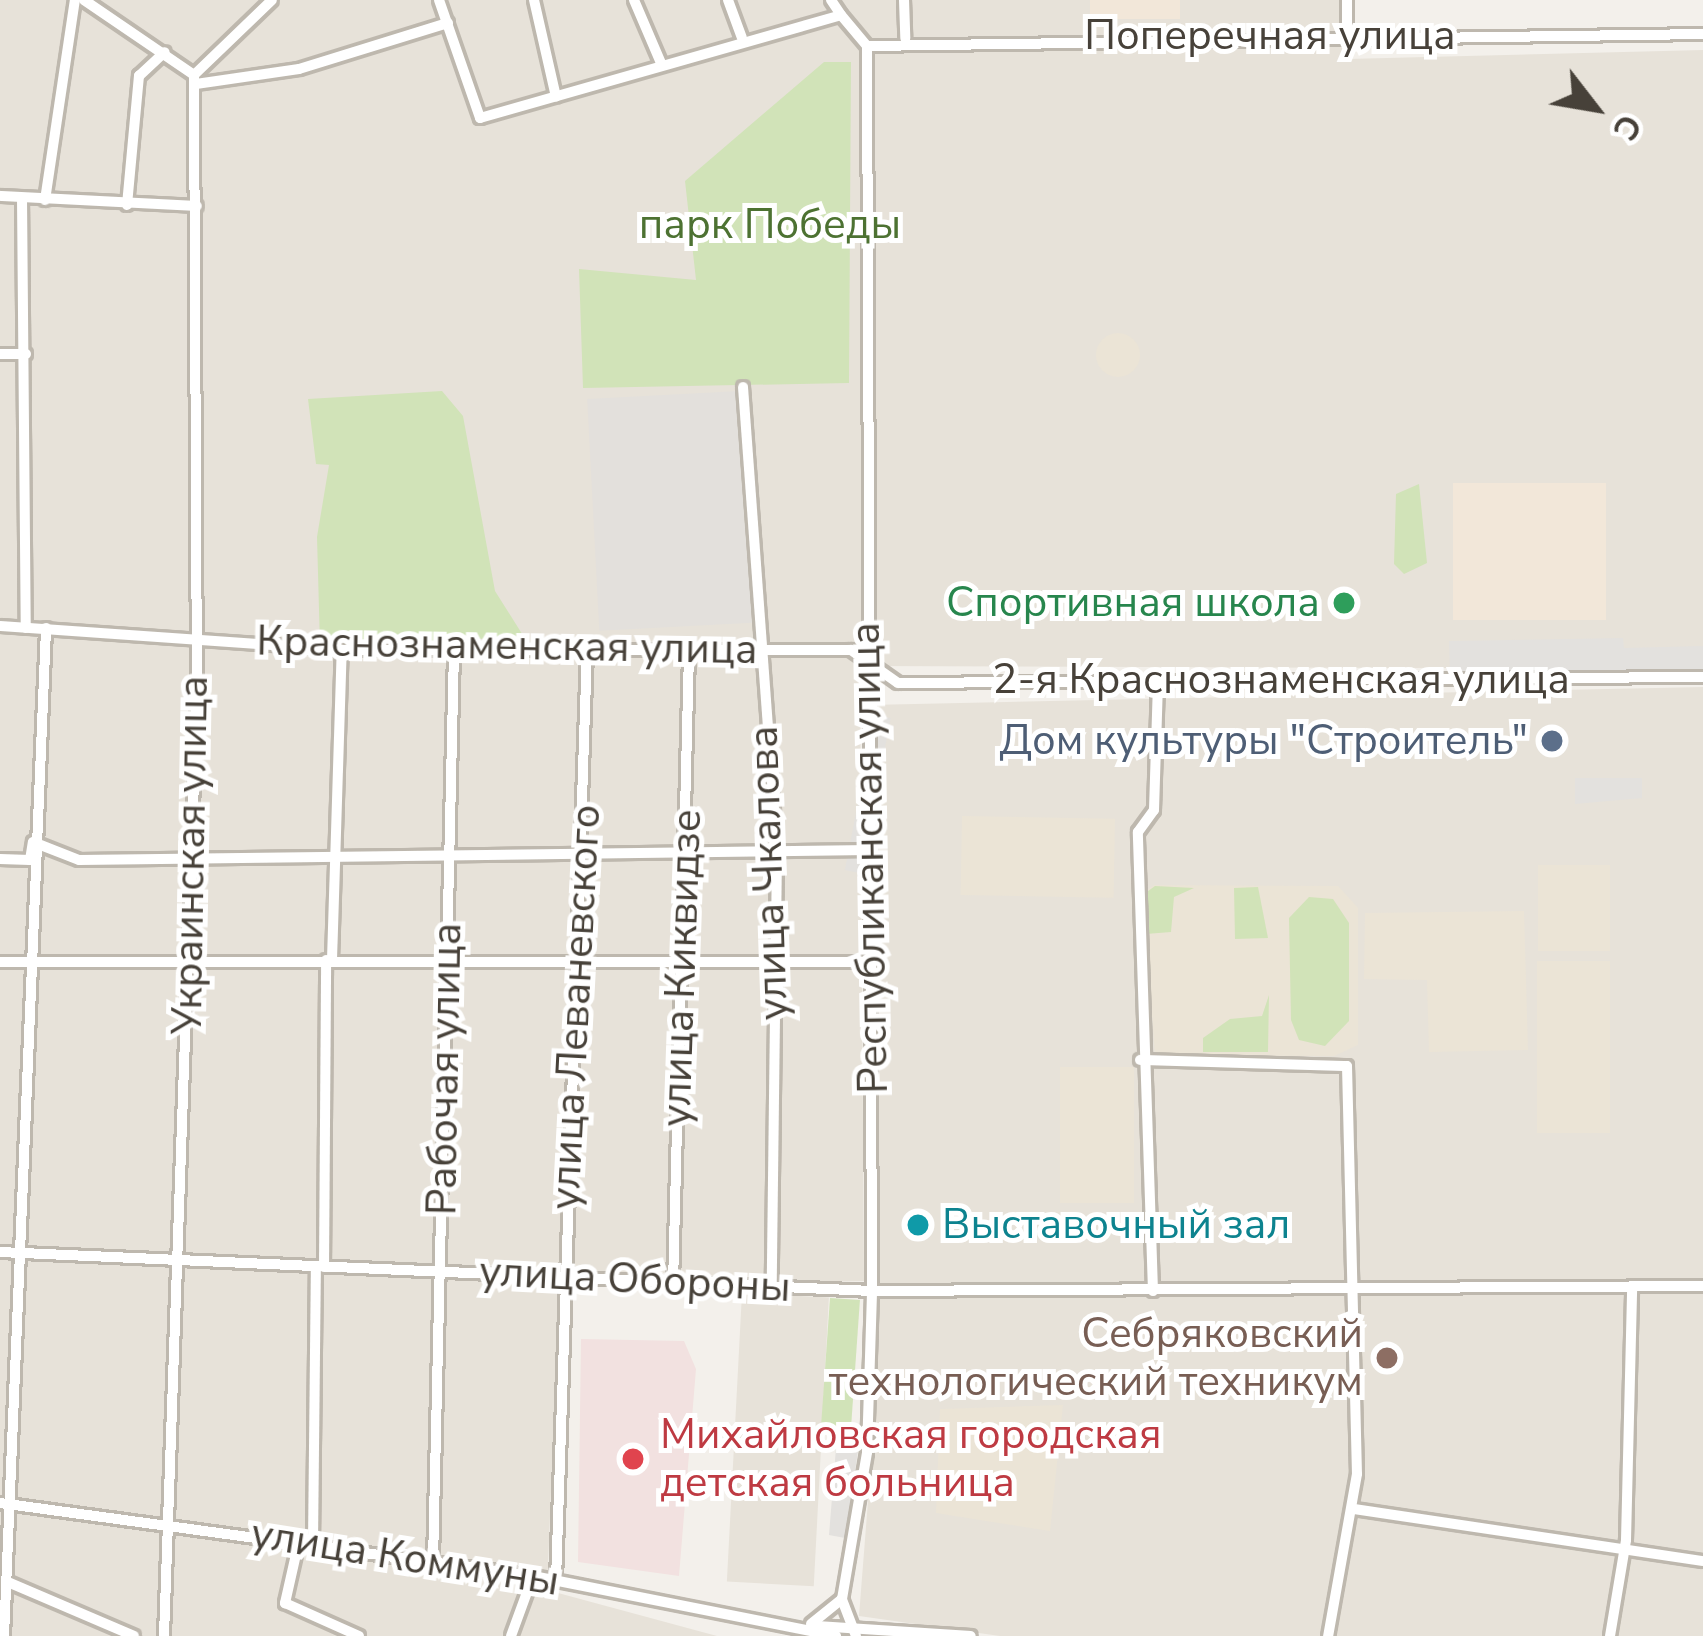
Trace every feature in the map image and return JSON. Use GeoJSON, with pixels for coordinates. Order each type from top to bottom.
{"type":"FeatureCollection","features":[{"type":"Feature","properties":{"kind":"street"},"geometry":{"type":"LineString","coordinates":[[45,200],[75,0]]}},
{"type":"Feature","properties":{"kind":"street"},"geometry":{"type":"LineString","coordinates":[[84,0],[165,52],[195,79],[299,69],[448,23]]}},
{"type":"Feature","properties":{"kind":"street"},"geometry":{"type":"LineString","coordinates":[[195,79],[272,0]]}},
{"type":"Feature","properties":{"kind":"street"},"geometry":{"type":"LineString","coordinates":[[440,0],[480,118],[742,38],[841,15]]}},
{"type":"Feature","properties":{"kind":"street"},"geometry":{"type":"LineString","coordinates":[[534,0],[556,97]]}},
{"type":"Feature","properties":{"kind":"street"},"geometry":{"type":"LineString","coordinates":[[634,0],[662,63]]}},
{"type":"Feature","properties":{"kind":"street"},"geometry":{"type":"LineString","coordinates":[[728,0],[742,38]]}},
{"type":"Feature","properties":{"kind":"street"},"geometry":{"type":"LineString","coordinates":[[831,0],[867,46]]}},
{"type":"Feature","properties":{"kind":"street"},"geometry":{"type":"LineString","coordinates":[[904,0],[905,38]]}},
{"type":"Feature","properties":{"kind":"street"},"geometry":{"type":"LineString","coordinates":[[1347,0],[1348,37]]}},
{"type":"Feature","properties":{"kind":"street","name":"Поперечная улица"},"geometry":{"type":"LineString","coordinates":[[867,46],[905,38],[1703,34]]}},
{"type":"Feature","properties":{"kind":"street","name":"Республиканская улица"},"geometry":{"type":"LineString","coordinates":[[842,1599],[867,1452],[872,1291],[860,75],[867,46]]}},
{"type":"Feature","properties":{"kind":"street"},"geometry":{"type":"LineString","coordinates":[[127,205],[139,76],[165,52]]}},
{"type":"Feature","properties":{"kind":"street","name":"Украинская улица"},"geometry":{"type":"LineString","coordinates":[[164,1636],[181,1261],[196,639],[195,79]]}},
{"type":"Feature","properties":{"kind":"street"},"geometry":{"type":"LineString","coordinates":[[0,196],[197,206]]}},
{"type":"Feature","properties":{"kind":"street"},"geometry":{"type":"LineString","coordinates":[[22,198],[26,628]]}},
{"type":"Feature","properties":{"kind":"street"},"geometry":{"type":"LineString","coordinates":[[0,354],[26,354]]}},
{"type":"Feature","properties":{"kind":"street","name":"улица Чкалова"},"geometry":{"type":"LineString","coordinates":[[743,387],[758,650],[777,852],[772,1288]]}},
{"type":"Feature","properties":{"kind":"street","name":"Краснознаменская улица"},"geometry":{"type":"LineString","coordinates":[[0,626],[342,650],[851,650],[868,659]]}},
{"type":"Feature","properties":{"kind":"street"},"geometry":{"type":"LineString","coordinates":[[4,1636],[5,1504],[35,962],[33,842],[46,628]]}},
{"type":"Feature","properties":{"kind":"street"},"geometry":{"type":"LineString","coordinates":[[851,650],[868,633]]}},
{"type":"Feature","properties":{"kind":"street"},"geometry":{"type":"LineString","coordinates":[[313,1543],[342,650]]}},
{"type":"Feature","properties":{"kind":"street","name":"Рабочая улица"},"geometry":{"type":"LineString","coordinates":[[433,1562],[454,650]]}},
{"type":"Feature","properties":{"kind":"street","name":"улица Леваневского"},"geometry":{"type":"LineString","coordinates":[[556,1580],[563,1276],[586,856],[587,650]]}},
{"type":"Feature","properties":{"kind":"street","name":"улица Киквидзе"},"geometry":{"type":"LineString","coordinates":[[673,1285],[689,651]]}},
{"type":"Feature","properties":{"kind":"street"},"geometry":{"type":"LineString","coordinates":[[868,659],[898,683],[868,700]]}},
{"type":"Feature","properties":{"kind":"street","name":"2-я Краснознаменская улица"},"geometry":{"type":"LineString","coordinates":[[898,683],[1703,677]]}},
{"type":"Feature","properties":{"kind":"street"},"geometry":{"type":"LineString","coordinates":[[1153,1291],[1140,1060],[1138,832],[1154,809],[1158,682]]}},
{"type":"Feature","properties":{"kind":"street"},"geometry":{"type":"LineString","coordinates":[[0,860],[30,860],[33,842]]}},
{"type":"Feature","properties":{"kind":"street"},"geometry":{"type":"LineString","coordinates":[[33,842],[79,860],[871,850]]}},
{"type":"Feature","properties":{"kind":"street"},"geometry":{"type":"LineString","coordinates":[[0,962],[871,962]]}},
{"type":"Feature","properties":{"kind":"street"},"geometry":{"type":"LineString","coordinates":[[1140,1060],[1341,1060],[1352,1289],[1354,1509],[1328,1636]]}},
{"type":"Feature","properties":{"kind":"street","name":"улица Обороны"},"geometry":{"type":"LineString","coordinates":[[0,1252],[872,1291],[1703,1286]]}},
{"type":"Feature","properties":{"kind":"street"},"geometry":{"type":"LineString","coordinates":[[1610,1636],[1625,1549],[1632,1287]]}},
{"type":"Feature","properties":{"kind":"street","name":"улица Коммуны"},"geometry":{"type":"LineString","coordinates":[[5,1504],[533,1576],[808,1625],[971,1636]]}},
{"type":"Feature","properties":{"kind":"street"},"geometry":{"type":"LineString","coordinates":[[1354,1509],[1703,1561]]}},
{"type":"Feature","properties":{"kind":"street"},"geometry":{"type":"LineString","coordinates":[[298,1541],[285,1603],[359,1636]]}},
{"type":"Feature","properties":{"kind":"street"},"geometry":{"type":"LineString","coordinates":[[511,1636],[533,1576]]}},
{"type":"Feature","properties":{"kind":"street"},"geometry":{"type":"LineString","coordinates":[[8,1582],[134,1636]]}},
{"type":"Feature","properties":{"kind":"street"},"geometry":{"type":"LineString","coordinates":[[808,1625],[842,1599],[854,1631]]}},
{"type":"Feature","properties":{"kind":"street","name":"улица Коммуны"},"geometry":{"type":"LineString","coordinates":[[808,1625],[836,1636]]}},
{"type":"Feature","properties":{"kind":"shaded area"},"geometry":{"type":"Polygon","coordinates":[[[0,0],[1346,0],[1347,59],[1703,50],[1703,669],[860,666],[864,1281],[673,1285],[560,1271],[547,1590],[717,1636],[0,1636],[0,0]]]}},
{"type":"Feature","properties":{"kind":"shaded area"},"geometry":{"type":"Polygon","coordinates":[[[1090,0],[1180,0],[1180,19],[1090,19],[1090,0]]]}},
{"type":"Feature","properties":{"kind":"shaded area"},"geometry":{"type":"Polygon","coordinates":[[[1118,333],[1133,340],[1140,355],[1133,370],[1118,377],[1103,370],[1096,355],[1103,340],[1118,333]]]}},
{"type":"Feature","properties":{"kind":"shaded area"},"geometry":{"type":"Polygon","coordinates":[[[740,391],[752,623],[599,631],[587,399],[740,391]]]}},
{"type":"Feature","properties":{"kind":"shaded area"},"geometry":{"type":"Polygon","coordinates":[[[1453,483],[1606,483],[1606,620],[1453,620],[1453,483]]]}},
{"type":"Feature","properties":{"kind":"shaded area"},"geometry":{"type":"Polygon","coordinates":[[[1623,638],[1624,648],[1703,646],[1703,671],[1450,675],[1449,641],[1623,638]]]}},
{"type":"Feature","properties":{"kind":"shaded area"},"geometry":{"type":"Polygon","coordinates":[[[1703,687],[1703,1636],[1000,1636],[859,1616],[875,1412],[869,705],[1703,687]]]}},
{"type":"Feature","properties":{"kind":"shaded area"},"geometry":{"type":"Polygon","coordinates":[[[875,715],[891,718],[861,873],[845,870],[875,715]]]}},
{"type":"Feature","properties":{"kind":"shaded area"},"geometry":{"type":"Polygon","coordinates":[[[1575,778],[1642,778],[1642,798],[1575,804],[1575,778]]]}},
{"type":"Feature","properties":{"kind":"shaded area"},"geometry":{"type":"Polygon","coordinates":[[[962,816],[1115,819],[1114,898],[961,895],[962,816]]]}},
{"type":"Feature","properties":{"kind":"shaded area"},"geometry":{"type":"Polygon","coordinates":[[[1538,865],[1610,865],[1610,951],[1538,951],[1538,865]]]}},
{"type":"Feature","properties":{"kind":"shaded area"},"geometry":{"type":"Polygon","coordinates":[[[1154,885],[1338,886],[1358,908],[1358,1045],[1334,1056],[1155,1055],[1143,893],[1154,885]]]}},
{"type":"Feature","properties":{"kind":"shaded area"},"geometry":{"type":"Polygon","coordinates":[[[1524,911],[1528,1050],[1429,1052],[1427,980],[1364,979],[1365,913],[1524,911]]]}},
{"type":"Feature","properties":{"kind":"shaded area"},"geometry":{"type":"Polygon","coordinates":[[[1537,961],[1610,961],[1610,1133],[1537,1133],[1537,961]]]}},
{"type":"Feature","properties":{"kind":"shaded area"},"geometry":{"type":"Polygon","coordinates":[[[1060,1067],[1134,1067],[1134,1203],[1060,1203],[1060,1067]]]}},
{"type":"Feature","properties":{"kind":"shaded area"},"geometry":{"type":"Polygon","coordinates":[[[742,1293],[829,1298],[814,1586],[727,1582],[742,1293]]]}},
{"type":"Feature","properties":{"kind":"shaded area","name":"Михайловская городская детская больница"},"geometry":{"type":"Polygon","coordinates":[[[581,1339],[684,1341],[696,1369],[679,1576],[578,1562],[581,1339]]]}},
{"type":"Feature","properties":{"kind":"shaded area"},"geometry":{"type":"Polygon","coordinates":[[[1063,1405],[1050,1531],[936,1513],[940,1409],[1063,1405]]]}},
{"type":"Feature","properties":{"kind":"shaded area"},"geometry":{"type":"Polygon","coordinates":[[[836,1448],[858,1451],[845,1538],[829,1535],[836,1448]]]}},
{"type":"Feature","properties":{"kind":"green space","name":"парк Победы"},"geometry":{"type":"Polygon","coordinates":[[[824,62],[851,62],[849,383],[583,388],[579,269],[696,280],[685,181],[824,62]]]}},
{"type":"Feature","properties":{"kind":"green space"},"geometry":{"type":"Polygon","coordinates":[[[442,391],[463,416],[495,591],[524,637],[320,646],[317,537],[329,465],[316,464],[308,399],[442,391]]]}},
{"type":"Feature","properties":{"kind":"green space"},"geometry":{"type":"Polygon","coordinates":[[[1419,484],[1427,563],[1404,574],[1394,564],[1396,494],[1419,484]]]}},
{"type":"Feature","properties":{"kind":"green space"},"geometry":{"type":"Polygon","coordinates":[[[1155,886],[1194,888],[1174,897],[1171,932],[1146,934],[1144,894],[1155,886]]]}},
{"type":"Feature","properties":{"kind":"green space"},"geometry":{"type":"Polygon","coordinates":[[[1258,887],[1268,938],[1235,939],[1234,888],[1258,887]]]}},
{"type":"Feature","properties":{"kind":"green space"},"geometry":{"type":"Polygon","coordinates":[[[1309,897],[1333,899],[1349,923],[1349,1021],[1325,1046],[1299,1040],[1291,1020],[1289,918],[1309,897]]]}},
{"type":"Feature","properties":{"kind":"green space"},"geometry":{"type":"Polygon","coordinates":[[[1269,995],[1268,1052],[1203,1052],[1203,1038],[1230,1019],[1262,1016],[1269,995]]]}},
{"type":"Feature","properties":{"kind":"green space"},"geometry":{"type":"Polygon","coordinates":[[[830,1298],[860,1300],[851,1431],[821,1429],[830,1298]]]}},
{"type":"Feature","properties":{"kind":"place","name":"Спортивная школа"},"geometry":{"type":"Point","coordinates":[1344,603]}},
{"type":"Feature","properties":{"kind":"place","name":"Дом культуры \"Строитель\""},"geometry":{"type":"Point","coordinates":[1552,741]}},
{"type":"Feature","properties":{"kind":"place","name":"Выставочный зал"},"geometry":{"type":"Point","coordinates":[918,1225]}},
{"type":"Feature","properties":{"kind":"place","name":"Себряковский технологический техникум"},"geometry":{"type":"Point","coordinates":[1387,1358]}},
{"type":"Feature","properties":{"kind":"place","name":"Михайловская городская детская больница"},"geometry":{"type":"Point","coordinates":[633,1459]}}]}
